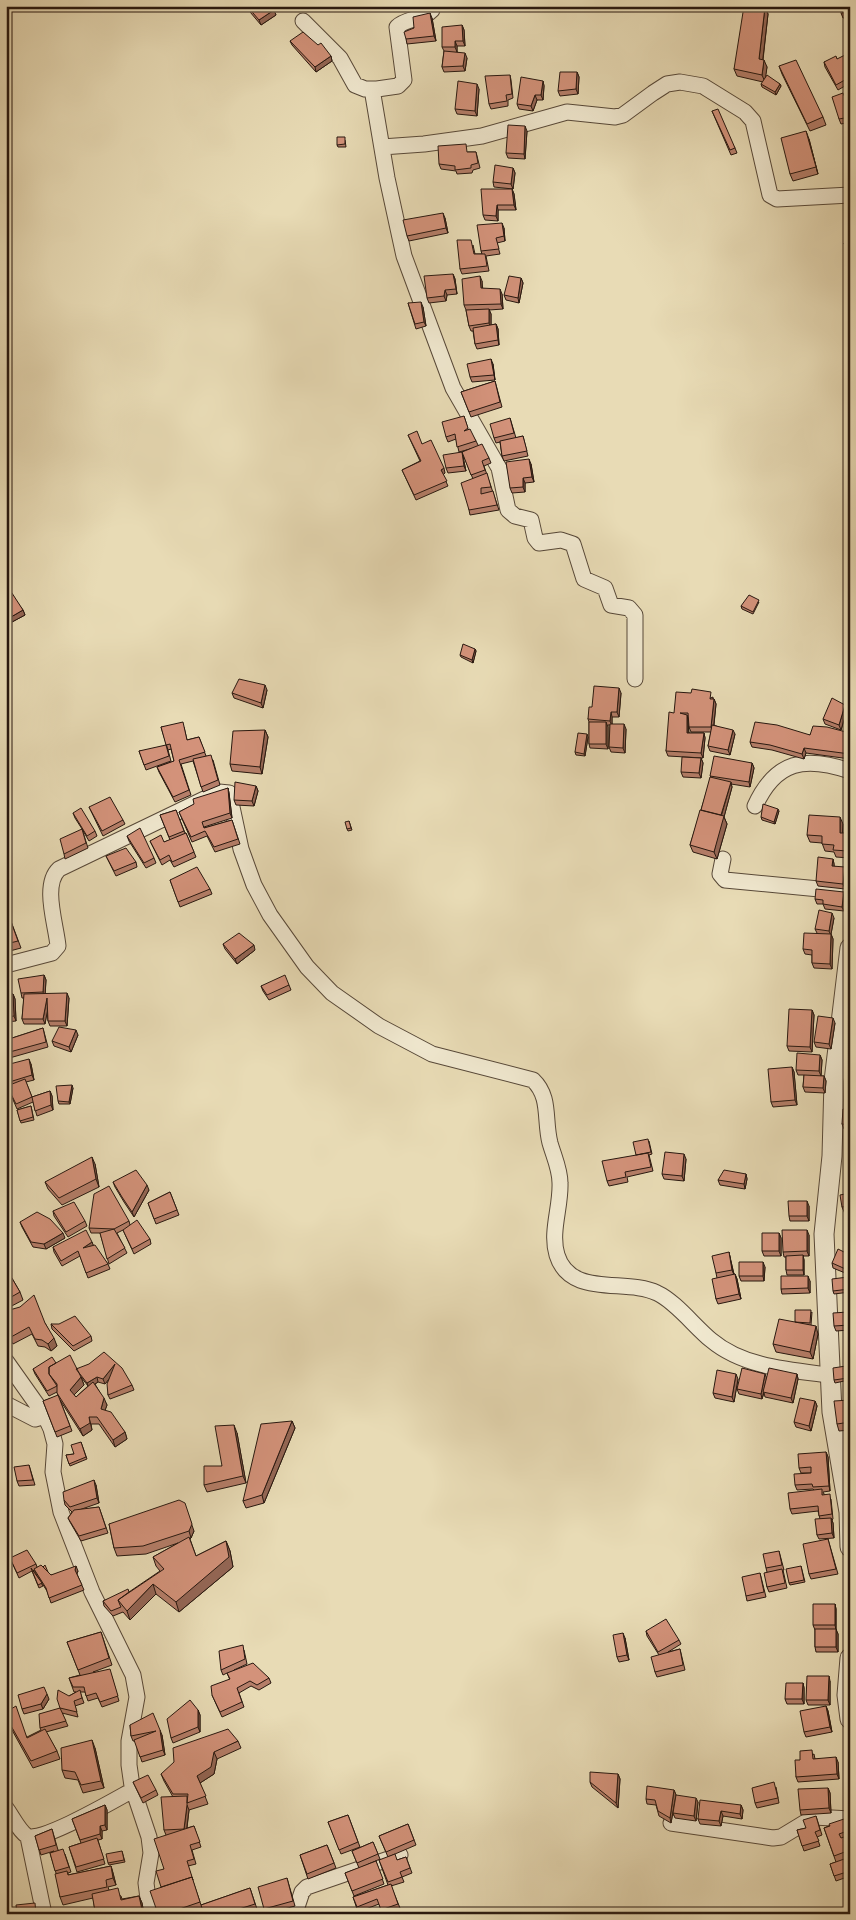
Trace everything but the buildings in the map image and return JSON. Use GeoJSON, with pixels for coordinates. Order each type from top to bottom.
{"type":"FeatureCollection","features":[{"type":"Feature","properties":{"kind":"street"},"geometry":{"type":"LineString","coordinates":[[303,21],[340,58],[355,85],[365,89],[377,89],[398,86],[404,80],[397,27],[402,23],[428,14],[433,6]]}},
{"type":"Feature","properties":{"kind":"street"},"geometry":{"type":"LineString","coordinates":[[382,147],[424,144],[482,136],[567,112],[614,117],[623,115],[668,84],[692,83],[703,86],[745,112],[753,121],[770,195],[777,199],[850,195]]}},
{"type":"Feature","properties":{"kind":"street"},"geometry":{"type":"LineString","coordinates":[[377,89],[373,95],[397,231],[453,388],[499,468],[508,510],[516,516],[531,520],[535,538],[539,543],[561,540],[573,544],[584,579],[605,588],[611,605],[625,607],[633,611],[637,621],[635,679]]}},
{"type":"Feature","properties":{"kind":"street"},"geometry":{"type":"LineString","coordinates":[[755,806],[769,782],[794,765],[807,762],[832,765],[850,771]]}},
{"type":"Feature","properties":{"kind":"street"},"geometry":{"type":"LineString","coordinates":[[6,965],[52,952],[58,946],[50,886],[52,875],[60,869],[219,792],[229,793],[241,849],[254,885],[270,914],[307,967],[332,993],[379,1026],[432,1054],[533,1080],[541,1088],[545,1100],[548,1134],[558,1164],[560,1183],[554,1240],[558,1256],[568,1273],[582,1281],[643,1288],[658,1293],[712,1341],[736,1357],[767,1366],[829,1374]]}},
{"type":"Feature","properties":{"kind":"street"},"geometry":{"type":"LineString","coordinates":[[723,859],[720,874],[725,880],[850,892]]}},
{"type":"Feature","properties":{"kind":"street"},"geometry":{"type":"LineString","coordinates":[[849,958],[834,1081],[832,1156],[824,1234],[832,1412],[849,1512],[850,1546]]}},
{"type":"Feature","properties":{"kind":"street"},"geometry":{"type":"LineString","coordinates":[[6,1361],[44,1416],[55,1444],[53,1472],[61,1512],[92,1592],[133,1675],[137,1697],[129,1741],[129,1765],[133,1790],[149,1837],[151,1852],[146,1883],[150,1914]]}},
{"type":"Feature","properties":{"kind":"street"},"geometry":{"type":"LineString","coordinates":[[6,1404],[35,1419],[44,1416]]}},
{"type":"Feature","properties":{"kind":"street"},"geometry":{"type":"LineString","coordinates":[[850,1658],[847,1695],[850,1719]]}},
{"type":"Feature","properties":{"kind":"street"},"geometry":{"type":"LineString","coordinates":[[28,1837],[43,1836],[133,1790]]}},
{"type":"Feature","properties":{"kind":"street"},"geometry":{"type":"LineString","coordinates":[[6,1808],[28,1837],[44,1914]]}},
{"type":"Feature","properties":{"kind":"street"},"geometry":{"type":"LineString","coordinates":[[671,1823],[774,1838],[781,1837],[814,1817],[850,1819]]}},
{"type":"Feature","properties":{"kind":"street"},"geometry":{"type":"LineString","coordinates":[[280,1914],[297,1907],[302,1892],[307,1887],[400,1855]]}}]}
